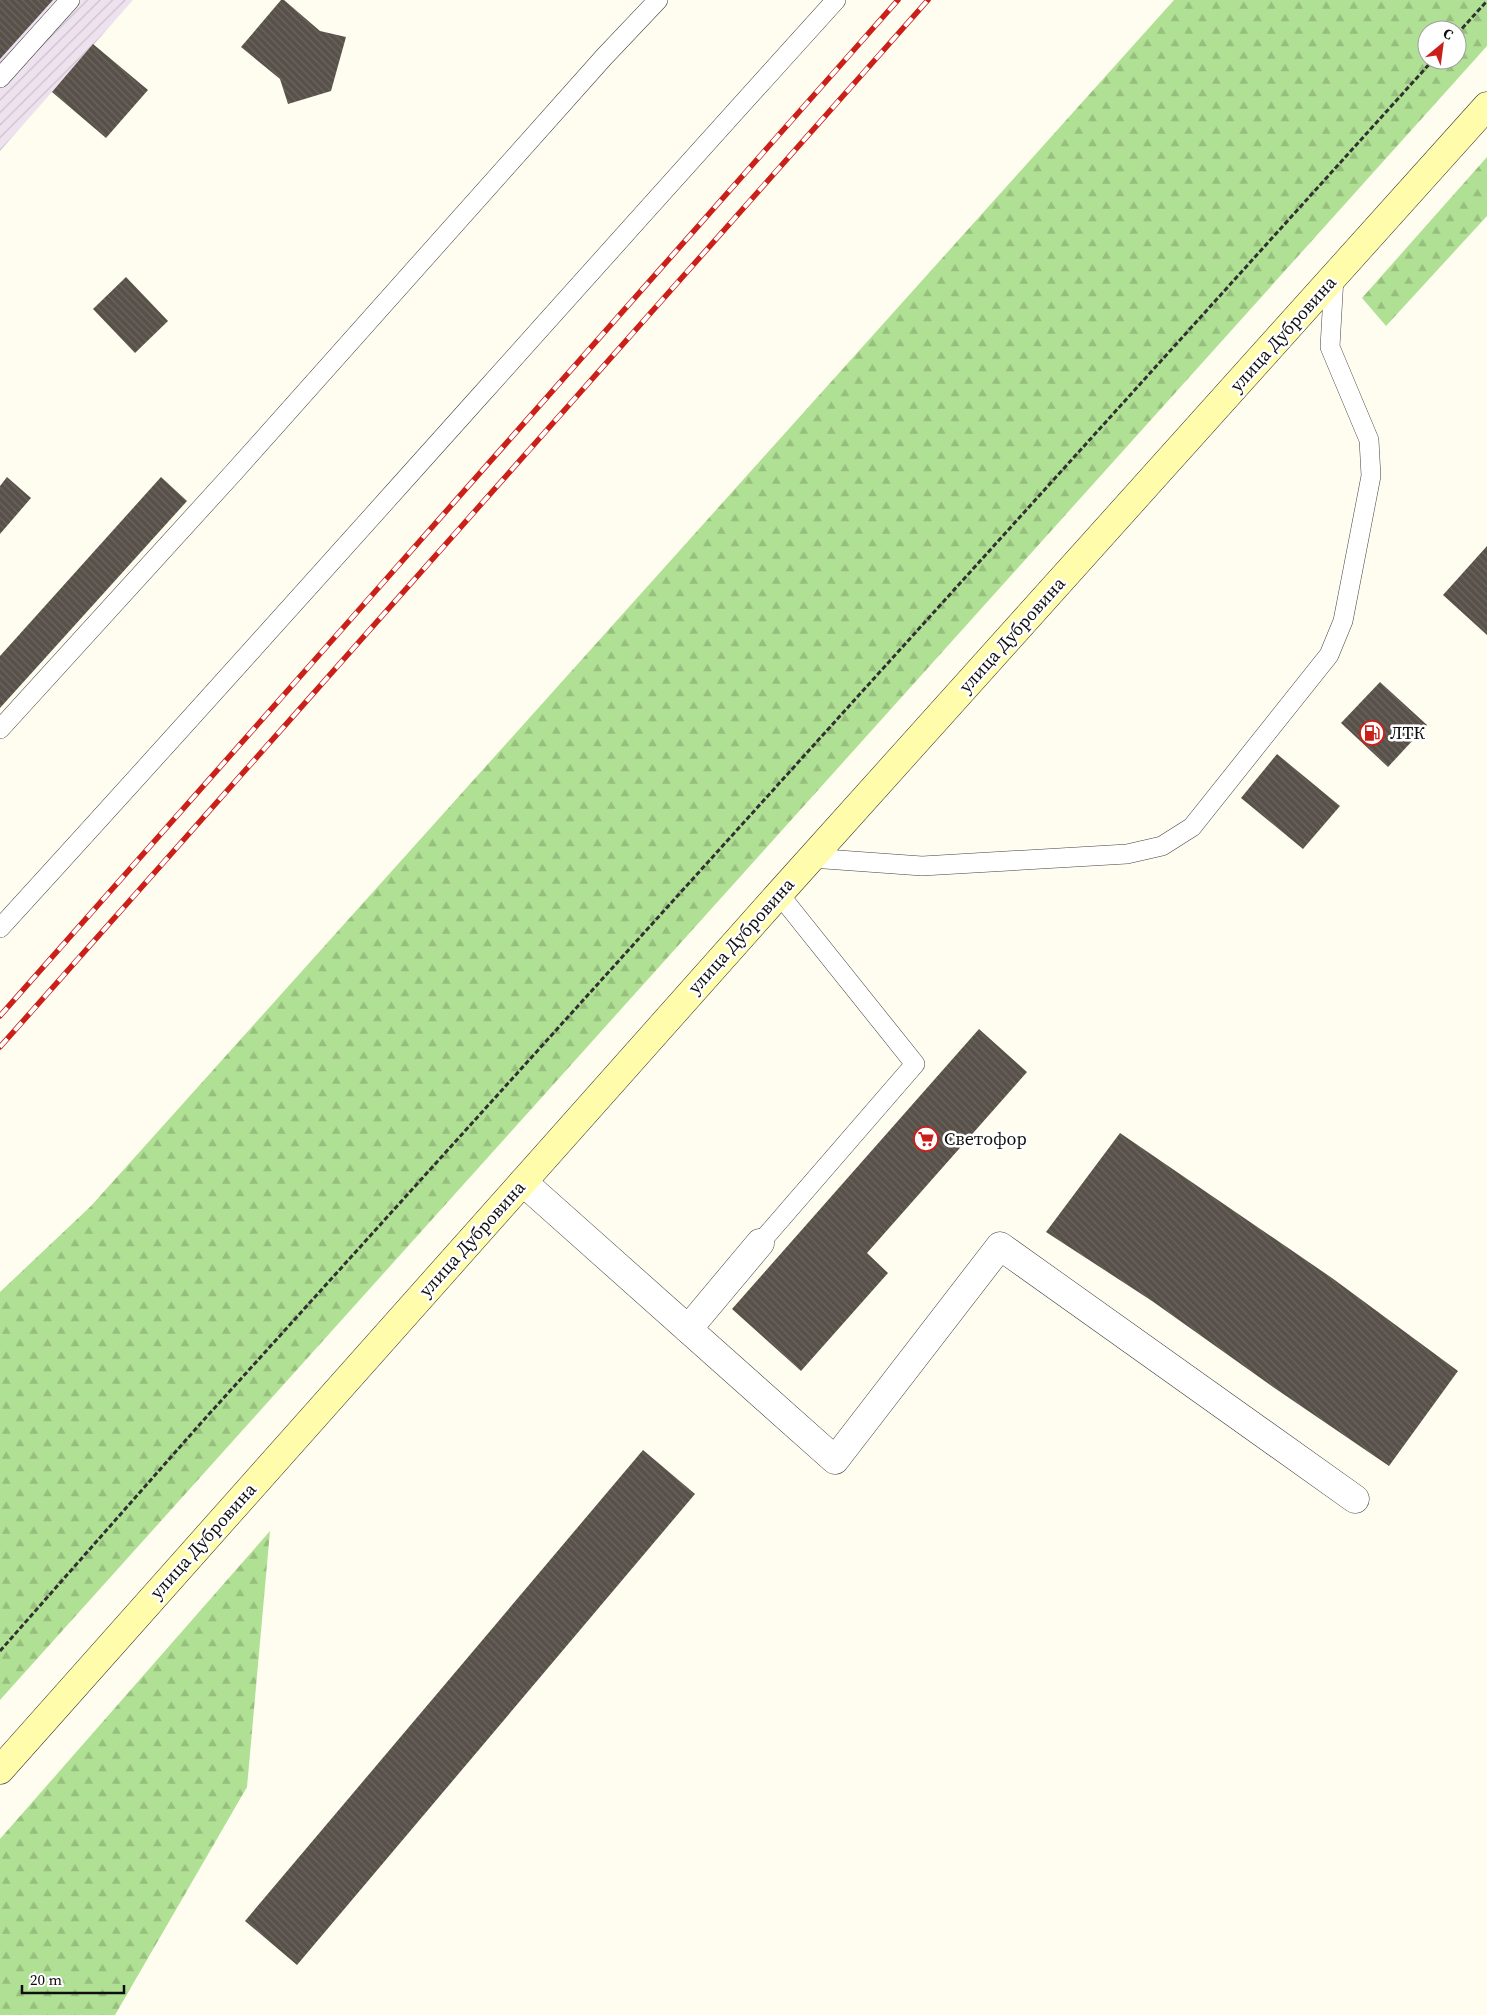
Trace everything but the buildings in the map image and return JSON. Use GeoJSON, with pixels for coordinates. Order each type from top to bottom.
{"type":"FeatureCollection","features":[{"type":"Feature","properties":{"kind":"main road","name":"улица Дубровина"},"geometry":{"type":"LineString","coordinates":[[0,1770],[811,858],[1487,106]]}},
{"type":"Feature","properties":{"kind":"street"},"geometry":{"type":"LineString","coordinates":[[522,1182],[836,1460],[1000,1246],[1355,1500]]}},
{"type":"Feature","properties":{"kind":"street"},"geometry":{"type":"LineString","coordinates":[[688,1329],[760,1243]]}},
{"type":"Feature","properties":{"kind":"lane"},"geometry":{"type":"LineString","coordinates":[[0,78],[70,0]]}},
{"type":"Feature","properties":{"kind":"lane"},"geometry":{"type":"LineString","coordinates":[[0,729],[235,472],[604,56],[658,0]]}},
{"type":"Feature","properties":{"kind":"lane"},"geometry":{"type":"LineString","coordinates":[[0,928],[214,695],[578,284],[836,0]]}},
{"type":"Feature","properties":{"kind":"lane"},"geometry":{"type":"LineString","coordinates":[[811,858],[922,866],[1127,854],[1162,846],[1192,827],[1329,656],[1343,621],[1371,476],[1369,440],[1330,347],[1334,277]]}},
{"type":"Feature","properties":{"kind":"lane"},"geometry":{"type":"LineString","coordinates":[[760,1243],[915,1064],[779,894]]}},
{"type":"Feature","properties":{"kind":"path"},"geometry":{"type":"LineString","coordinates":[[1467,23],[1487,1]]}},
{"type":"Feature","properties":{"kind":"path"},"geometry":{"type":"LineString","coordinates":[[0,1651],[214,1408],[1424,70]]}},
{"type":"Feature","properties":{"kind":"shaded area"},"geometry":{"type":"Polygon","coordinates":[[[0,0],[133,0],[0,151],[0,0]]]}},
{"type":"Feature","properties":{"kind":"green space"},"geometry":{"type":"Polygon","coordinates":[[[1174,0],[1487,0],[1487,46],[1467,68],[1467,20],[1417,20],[1417,70],[1465,70],[0,1700],[0,1292],[91,1206],[1174,0]]]}},
{"type":"Feature","properties":{"kind":"green space"},"geometry":{"type":"Polygon","coordinates":[[[1487,157],[1487,216],[1386,326],[1362,298],[1487,157]]]}},
{"type":"Feature","properties":{"kind":"green space"},"geometry":{"type":"Polygon","coordinates":[[[270,1531],[247,1787],[115,2015],[0,2015],[0,1839],[270,1531]]]}},
{"type":"Feature","properties":{"kind":"railway"},"geometry":{"type":"LineString","coordinates":[[0,1016],[898,0]]}},
{"type":"Feature","properties":{"kind":"railway"},"geometry":{"type":"LineString","coordinates":[[0,1047],[928,0]]}},
{"type":"Feature","properties":{"kind":"place","name":"ЛТК"},"geometry":{"type":"Point","coordinates":[1372,733]}},
{"type":"Feature","properties":{"kind":"place","name":"Светофор"},"geometry":{"type":"Point","coordinates":[926,1139]}}]}
